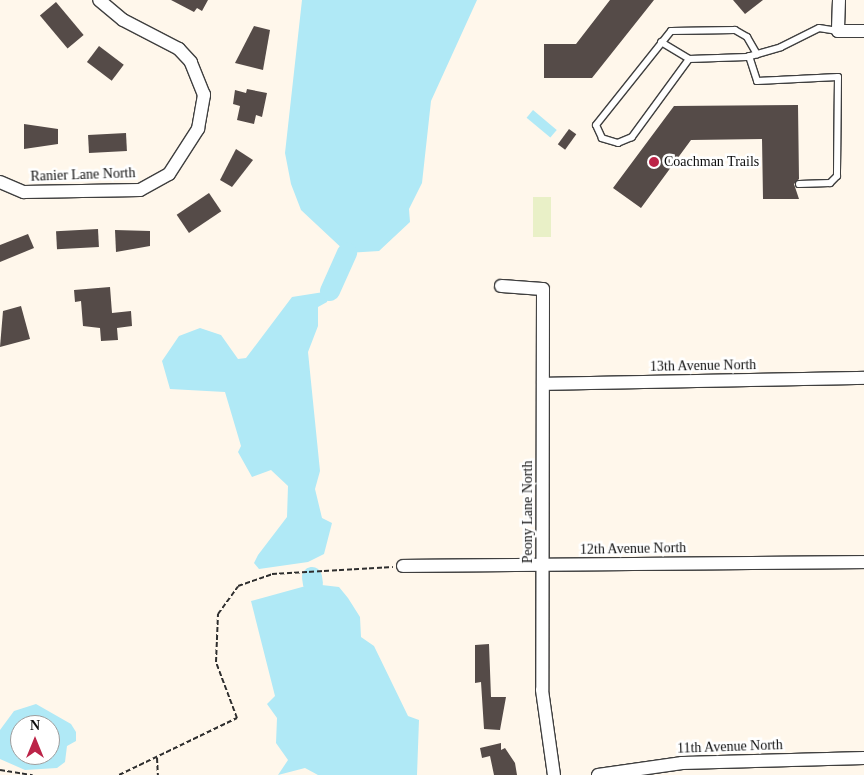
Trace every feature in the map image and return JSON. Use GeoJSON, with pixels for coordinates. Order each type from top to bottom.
{"type":"FeatureCollection","features":[{"type":"Feature","properties":{"kind":"street","name":"Ranier Lane North"},"geometry":{"type":"LineString","coordinates":[[0,182],[24,192],[140,190],[169,174],[198,129],[204,95],[191,62],[179,48],[122,20],[99,0]]}},
{"type":"Feature","properties":{"kind":"street"},"geometry":{"type":"LineString","coordinates":[[839,0],[838,32],[864,31]]}},
{"type":"Feature","properties":{"kind":"street","name":"Peony Lane North"},"geometry":{"type":"LineString","coordinates":[[501,286],[543,289],[542,690],[554,775]]}},
{"type":"Feature","properties":{"kind":"street","name":"13th Avenue North"},"geometry":{"type":"LineString","coordinates":[[543,384],[864,378]]}},
{"type":"Feature","properties":{"kind":"street","name":"12th Avenue North"},"geometry":{"type":"LineString","coordinates":[[402,566],[864,562]]}},
{"type":"Feature","properties":{"kind":"street","name":"11th Avenue North"},"geometry":{"type":"LineString","coordinates":[[598,775],[674,763],[864,758]]}},
{"type":"Feature","properties":{"kind":"lane"},"geometry":{"type":"LineString","coordinates":[[690,59],[632,137],[618,143],[602,138],[596,125],[661,42],[680,28],[735,30],[747,37],[757,54]]}},
{"type":"Feature","properties":{"kind":"lane"},"geometry":{"type":"LineString","coordinates":[[661,42],[690,59],[749,56],[819,28],[838,32]]}},
{"type":"Feature","properties":{"kind":"lane"},"geometry":{"type":"LineString","coordinates":[[749,56],[757,81],[838,77],[837,176],[830,183],[799,184]]}},
{"type":"Feature","properties":{"kind":"path"},"geometry":{"type":"LineString","coordinates":[[119,775],[237,718],[216,662],[218,614],[238,586],[272,574],[402,566]]}},
{"type":"Feature","properties":{"kind":"path"},"geometry":{"type":"LineString","coordinates":[[157,758],[158,775]]}},
{"type":"Feature","properties":{"kind":"path"},"geometry":{"type":"LineString","coordinates":[[0,770],[33,775]]}},
{"type":"Feature","properties":{"kind":"green space"},"geometry":{"type":"Polygon","coordinates":[[[533,197],[551,197],[551,237],[533,237],[533,197]]]}},
{"type":"Feature","properties":{"kind":"water"},"geometry":{"type":"Polygon","coordinates":[[[302,0],[477,0],[431,101],[422,183],[409,209],[410,222],[379,251],[347,253],[301,210],[291,184],[285,153],[302,0]]]}},
{"type":"Feature","properties":{"kind":"water"},"geometry":{"type":"Polygon","coordinates":[[[533,110],[557,130],[550,138],[527,118],[533,110]]]}},
{"type":"Feature","properties":{"kind":"water"},"geometry":{"type":"Polygon","coordinates":[[[330,291],[327,302],[318,307],[318,326],[308,352],[320,471],[315,489],[322,518],[332,523],[324,554],[308,562],[259,569],[254,563],[258,555],[287,517],[288,486],[271,470],[252,477],[238,452],[241,446],[225,392],[170,389],[162,361],[179,336],[200,328],[221,335],[238,359],[246,358],[292,297],[330,291]]]}},
{"type":"Feature","properties":{"kind":"water"},"geometry":{"type":"Polygon","coordinates":[[[313,584],[339,587],[348,598],[360,617],[361,637],[374,646],[408,716],[419,720],[417,775],[318,775],[305,768],[278,775],[288,760],[276,743],[277,718],[267,704],[275,696],[251,601],[313,584]]]}},
{"type":"Feature","properties":{"kind":"water"},"geometry":{"type":"Polygon","coordinates":[[[36,704],[55,715],[11,715],[14,711],[36,704]]]}},
{"type":"Feature","properties":{"kind":"water"},"geometry":{"type":"Polygon","coordinates":[[[10,716],[10,763],[0,759],[0,730],[10,716]]]}},
{"type":"Feature","properties":{"kind":"water"},"geometry":{"type":"Polygon","coordinates":[[[60,718],[71,724],[76,732],[76,741],[67,746],[65,762],[57,768],[25,770],[14,765],[60,765],[60,718]]]}},
{"type":"Feature","properties":{"kind":"building"},"geometry":{"type":"Polygon","coordinates":[[[171,0],[208,0],[202,11],[197,8],[194,12],[171,0]]]}},
{"type":"Feature","properties":{"kind":"building"},"geometry":{"type":"Polygon","coordinates":[[[610,0],[654,0],[592,78],[544,78],[544,44],[576,44],[610,0]]]}},
{"type":"Feature","properties":{"kind":"building"},"geometry":{"type":"Polygon","coordinates":[[[733,0],[763,0],[745,14],[733,0]]]}},
{"type":"Feature","properties":{"kind":"building"},"geometry":{"type":"Polygon","coordinates":[[[56,2],[84,35],[68,48],[40,15],[56,2]]]}},
{"type":"Feature","properties":{"kind":"building"},"geometry":{"type":"Polygon","coordinates":[[[254,26],[270,30],[263,70],[235,63],[254,26]]]}},
{"type":"Feature","properties":{"kind":"building"},"geometry":{"type":"Polygon","coordinates":[[[99,46],[124,65],[112,81],[87,62],[99,46]]]}},
{"type":"Feature","properties":{"kind":"building"},"geometry":{"type":"Polygon","coordinates":[[[247,89],[267,93],[262,117],[256,115],[254,124],[237,120],[240,106],[233,104],[235,90],[246,93],[247,89]]]}},
{"type":"Feature","properties":{"kind":"building","name":"Coachman Trails"},"geometry":{"type":"Polygon","coordinates":[[[798,105],[799,179],[794,184],[799,199],[763,199],[762,139],[691,140],[641,208],[613,188],[674,106],[798,105]]]}},
{"type":"Feature","properties":{"kind":"building"},"geometry":{"type":"Polygon","coordinates":[[[24,124],[58,129],[58,144],[24,149],[24,124]]]}},
{"type":"Feature","properties":{"kind":"building"},"geometry":{"type":"Polygon","coordinates":[[[569,129],[576,134],[565,150],[558,144],[569,129]]]}},
{"type":"Feature","properties":{"kind":"building"},"geometry":{"type":"Polygon","coordinates":[[[126,133],[127,151],[89,153],[88,135],[126,133]]]}},
{"type":"Feature","properties":{"kind":"building"},"geometry":{"type":"Polygon","coordinates":[[[236,149],[253,160],[232,187],[220,180],[236,149]]]}},
{"type":"Feature","properties":{"kind":"building"},"geometry":{"type":"Polygon","coordinates":[[[209,193],[221,211],[189,233],[177,215],[209,193]]]}},
{"type":"Feature","properties":{"kind":"building"},"geometry":{"type":"Polygon","coordinates":[[[98,229],[99,247],[57,249],[56,231],[98,229]]]}},
{"type":"Feature","properties":{"kind":"building"},"geometry":{"type":"Polygon","coordinates":[[[115,230],[150,231],[150,246],[116,252],[115,230]]]}},
{"type":"Feature","properties":{"kind":"building"},"geometry":{"type":"Polygon","coordinates":[[[28,234],[34,248],[0,262],[0,245],[28,234]]]}},
{"type":"Feature","properties":{"kind":"building"},"geometry":{"type":"Polygon","coordinates":[[[110,287],[112,313],[131,311],[132,326],[117,328],[118,340],[101,341],[100,328],[83,326],[81,301],[75,302],[74,290],[110,287]]]}},
{"type":"Feature","properties":{"kind":"building"},"geometry":{"type":"Polygon","coordinates":[[[21,306],[30,339],[0,347],[3,311],[21,306]]]}},
{"type":"Feature","properties":{"kind":"building"},"geometry":{"type":"Polygon","coordinates":[[[489,644],[491,697],[506,697],[500,730],[484,729],[481,682],[475,683],[475,645],[489,644]]]}},
{"type":"Feature","properties":{"kind":"building"},"geometry":{"type":"Polygon","coordinates":[[[501,743],[501,750],[505,748],[515,763],[517,775],[494,775],[490,756],[482,758],[480,748],[501,743]]]}},
{"type":"Feature","properties":{"kind":"waterway"},"geometry":{"type":"LineString","coordinates":[[330,291],[347,253]]}},
{"type":"Feature","properties":{"kind":"waterway"},"geometry":{"type":"LineString","coordinates":[[312,577],[313,584]]}},
{"type":"Feature","properties":{"kind":"place","name":"Coachman Trails"},"geometry":{"type":"Point","coordinates":[654,162]}}]}
